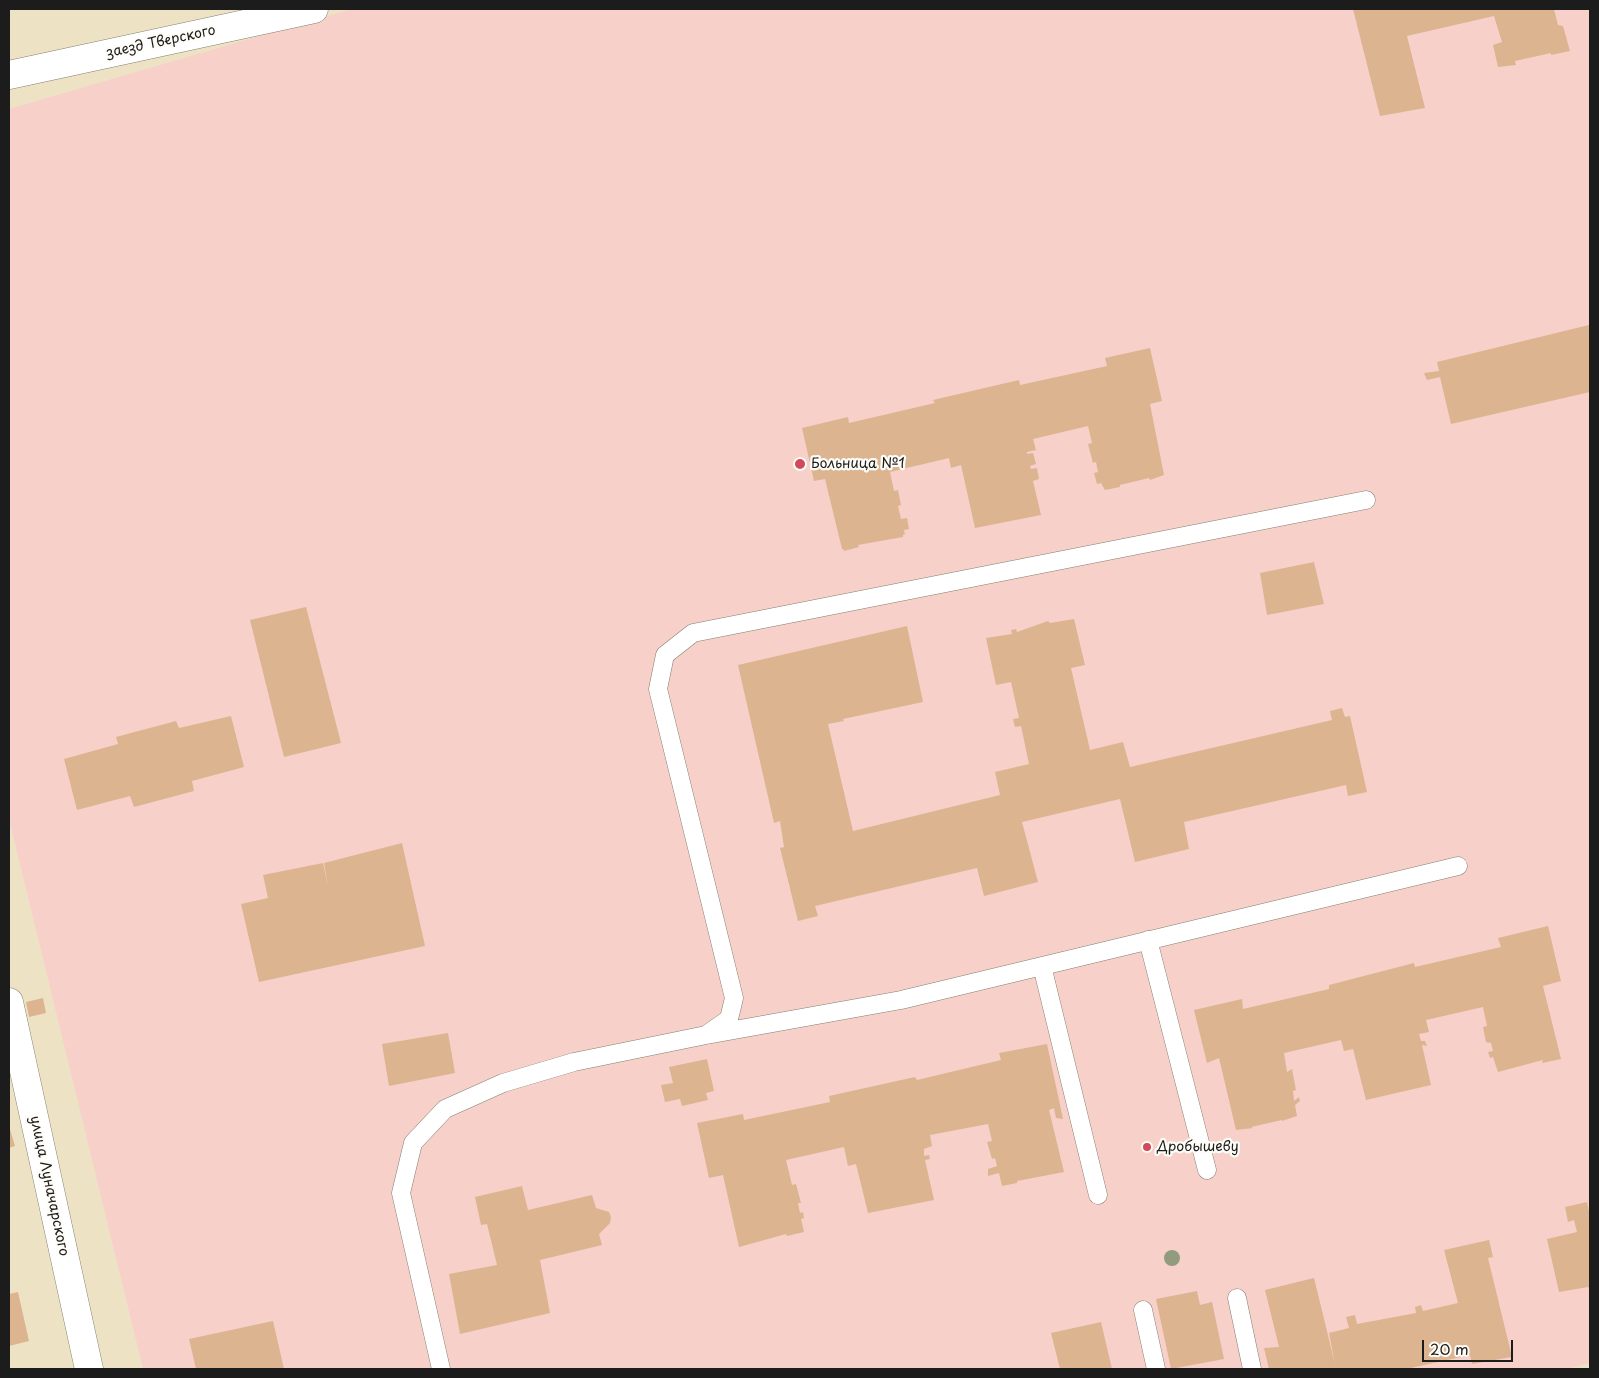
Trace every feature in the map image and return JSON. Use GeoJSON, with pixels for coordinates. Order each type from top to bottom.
{"type":"FeatureCollection","features":[{"type":"Feature","properties":{"kind":"street","name":"заезд Тверского"},"geometry":{"type":"LineString","coordinates":[[9,75],[314,9]]}},
{"type":"Feature","properties":{"kind":"street","name":"улица Луначарского"},"geometry":{"type":"LineString","coordinates":[[9,1002],[89,1369]]}},
{"type":"Feature","properties":{"kind":"lane"},"geometry":{"type":"LineString","coordinates":[[706,1035],[729,1019],[734,998],[658,689],[665,655],[693,633],[1366,500]]}},
{"type":"Feature","properties":{"kind":"lane"},"geometry":{"type":"LineString","coordinates":[[441,1369],[401,1193],[413,1143],[445,1110],[503,1083],[574,1062],[706,1035],[901,1000],[1458,866]]}},
{"type":"Feature","properties":{"kind":"lane"},"geometry":{"type":"LineString","coordinates":[[1148,940],[1207,1170]]}},
{"type":"Feature","properties":{"kind":"lane"},"geometry":{"type":"LineString","coordinates":[[1042,966],[1098,1195]]}},
{"type":"Feature","properties":{"kind":"lane"},"geometry":{"type":"LineString","coordinates":[[1237,1298],[1252,1369]]}},
{"type":"Feature","properties":{"kind":"lane"},"geometry":{"type":"LineString","coordinates":[[1143,1310],[1156,1369]]}},
{"type":"Feature","properties":{"kind":"shaded area","name":"Больница №1"},"geometry":{"type":"Polygon","coordinates":[[[352,9],[1590,9],[1590,1363],[1565,1369],[143,1369],[9,819],[9,109],[352,9]]]}},
{"type":"Feature","properties":{"kind":"building"},"geometry":{"type":"Polygon","coordinates":[[[1353,9],[1554,9],[1558,25],[1563,26],[1570,51],[1515,61],[1516,65],[1498,67],[1493,45],[1502,42],[1494,16],[1407,36],[1425,108],[1380,116],[1353,9]]]}},
{"type":"Feature","properties":{"kind":"building"},"geometry":{"type":"Polygon","coordinates":[[[1589,325],[1590,392],[1451,424],[1440,377],[1427,380],[1424,373],[1439,371],[1437,362],[1589,325]]]}},
{"type":"Feature","properties":{"kind":"building"},"geometry":{"type":"Polygon","coordinates":[[[1150,348],[1162,401],[1150,404],[1164,475],[1105,490],[1101,483],[1097,484],[1094,473],[1098,472],[1096,462],[1093,463],[1088,444],[1092,443],[1088,426],[1033,439],[1036,450],[1027,452],[1027,454],[1033,453],[1036,464],[1030,466],[1031,469],[1037,468],[1039,479],[1033,481],[1041,515],[975,528],[961,465],[951,468],[949,458],[890,472],[894,491],[898,490],[901,505],[898,506],[901,519],[907,518],[909,529],[904,530],[905,534],[903,537],[858,545],[859,547],[844,551],[842,549],[825,479],[814,481],[802,428],[848,417],[849,423],[935,403],[933,400],[1019,380],[1020,385],[1107,366],[1105,358],[1150,348]]]}},
{"type":"Feature","properties":{"kind":"building"},"geometry":{"type":"Polygon","coordinates":[[[1314,562],[1324,604],[1267,615],[1260,573],[1314,562]]]}},
{"type":"Feature","properties":{"kind":"building"},"geometry":{"type":"Polygon","coordinates":[[[306,607],[341,743],[284,757],[250,620],[306,607]]]}},
{"type":"Feature","properties":{"kind":"building"},"geometry":{"type":"Polygon","coordinates":[[[1074,619],[1085,665],[1071,668],[1090,750],[1123,742],[1130,767],[1332,720],[1330,711],[1342,708],[1345,717],[1350,716],[1367,792],[1348,796],[1346,785],[1184,822],[1189,849],[1135,862],[1120,799],[1022,822],[1038,882],[984,896],[977,868],[815,906],[818,916],[798,921],[780,848],[784,847],[780,821],[774,823],[738,665],[907,626],[923,702],[828,724],[853,831],[1000,795],[995,772],[1029,764],[1021,726],[1015,727],[1013,719],[1019,718],[1011,682],[996,685],[986,638],[1012,634],[1011,630],[1016,629],[1017,632],[1048,621],[1050,623],[1074,619]]]}},
{"type":"Feature","properties":{"kind":"building"},"geometry":{"type":"Polygon","coordinates":[[[231,716],[244,767],[192,781],[194,791],[134,807],[130,796],[77,810],[64,759],[118,744],[116,737],[176,721],[179,728],[231,716]]]}},
{"type":"Feature","properties":{"kind":"building"},"geometry":{"type":"Polygon","coordinates":[[[402,843],[425,946],[259,982],[241,904],[268,898],[263,875],[323,863],[328,886],[324,863],[402,843]]]}},
{"type":"Feature","properties":{"kind":"building"},"geometry":{"type":"Polygon","coordinates":[[[1548,926],[1561,981],[1543,986],[1561,1059],[1542,1063],[1543,1060],[1498,1072],[1493,1057],[1490,1058],[1488,1052],[1493,1051],[1491,1043],[1486,1042],[1483,1027],[1487,1026],[1483,1007],[1426,1020],[1429,1032],[1419,1034],[1421,1041],[1425,1041],[1427,1046],[1422,1045],[1431,1085],[1366,1100],[1353,1049],[1344,1051],[1341,1040],[1284,1053],[1287,1072],[1292,1069],[1296,1090],[1293,1091],[1294,1101],[1299,1097],[1300,1101],[1295,1105],[1297,1116],[1251,1127],[1253,1128],[1236,1130],[1219,1058],[1207,1063],[1194,1010],[1242,999],[1243,1009],[1329,989],[1329,985],[1414,963],[1415,967],[1501,947],[1498,938],[1548,926]]]}},
{"type":"Feature","properties":{"kind":"building"},"geometry":{"type":"Polygon","coordinates":[[[43,998],[46,1013],[29,1017],[26,1002],[43,998]]]}},
{"type":"Feature","properties":{"kind":"building"},"geometry":{"type":"Polygon","coordinates":[[[448,1033],[455,1073],[389,1086],[382,1044],[448,1033]]]}},
{"type":"Feature","properties":{"kind":"building"},"geometry":{"type":"Polygon","coordinates":[[[1047,1044],[1063,1119],[1056,1118],[1054,1108],[1049,1110],[1064,1172],[1017,1181],[1017,1183],[1002,1186],[999,1173],[988,1176],[988,1169],[997,1166],[995,1158],[992,1159],[987,1142],[992,1141],[988,1124],[930,1135],[932,1146],[924,1149],[924,1156],[929,1155],[930,1159],[925,1160],[934,1200],[868,1213],[856,1164],[848,1166],[844,1147],[786,1160],[792,1185],[796,1184],[801,1203],[798,1203],[800,1213],[803,1212],[804,1218],[801,1219],[804,1232],[787,1236],[786,1234],[739,1247],[723,1175],[709,1178],[697,1123],[743,1114],[744,1120],[830,1102],[829,1096],[915,1077],[917,1080],[1001,1060],[999,1053],[1047,1044]]]}},
{"type":"Feature","properties":{"kind":"building"},"geometry":{"type":"Polygon","coordinates":[[[707,1059],[714,1091],[706,1093],[708,1100],[682,1106],[680,1099],[665,1102],[661,1085],[673,1083],[669,1067],[707,1059]]]}},
{"type":"Feature","properties":{"kind":"building"},"geometry":{"type":"Polygon","coordinates":[[[9,1126],[15,1146],[9,1148],[9,1126]]]}},
{"type":"Feature","properties":{"kind":"building"},"geometry":{"type":"Polygon","coordinates":[[[522,1186],[528,1210],[592,1195],[596,1208],[609,1212],[611,1217],[610,1223],[599,1234],[602,1245],[540,1260],[550,1313],[460,1334],[449,1274],[497,1265],[487,1224],[481,1225],[475,1197],[522,1186]]]}},
{"type":"Feature","properties":{"kind":"building"},"geometry":{"type":"Polygon","coordinates":[[[1587,1202],[1590,1216],[1590,1289],[1588,1287],[1559,1292],[1547,1239],[1577,1232],[1574,1220],[1568,1222],[1565,1207],[1587,1202]]]}},
{"type":"Feature","properties":{"kind":"building"},"geometry":{"type":"Polygon","coordinates":[[[1489,1240],[1493,1257],[1488,1258],[1512,1357],[1472,1364],[1470,1355],[1406,1369],[1269,1369],[1264,1348],[1279,1347],[1265,1290],[1314,1278],[1335,1364],[1329,1333],[1349,1328],[1346,1317],[1355,1315],[1357,1324],[1416,1313],[1415,1307],[1421,1305],[1423,1311],[1458,1303],[1444,1250],[1489,1240]]]}},
{"type":"Feature","properties":{"kind":"building"},"geometry":{"type":"Polygon","coordinates":[[[1197,1291],[1200,1305],[1212,1302],[1224,1359],[1171,1369],[1156,1299],[1197,1291]]]}},
{"type":"Feature","properties":{"kind":"building"},"geometry":{"type":"Polygon","coordinates":[[[18,1292],[29,1341],[9,1346],[9,1294],[18,1292]]]}},
{"type":"Feature","properties":{"kind":"building"},"geometry":{"type":"Polygon","coordinates":[[[273,1321],[284,1369],[196,1369],[189,1339],[273,1321]]]}},
{"type":"Feature","properties":{"kind":"building"},"geometry":{"type":"Polygon","coordinates":[[[1101,1322],[1112,1369],[1060,1369],[1051,1333],[1101,1322]]]}},
{"type":"Feature","properties":{"kind":"place","name":"Больница №1"},"geometry":{"type":"Point","coordinates":[800,464]}},
{"type":"Feature","properties":{"kind":"place","name":"Дробышеву"},"geometry":{"type":"Point","coordinates":[1147,1147]}}]}
